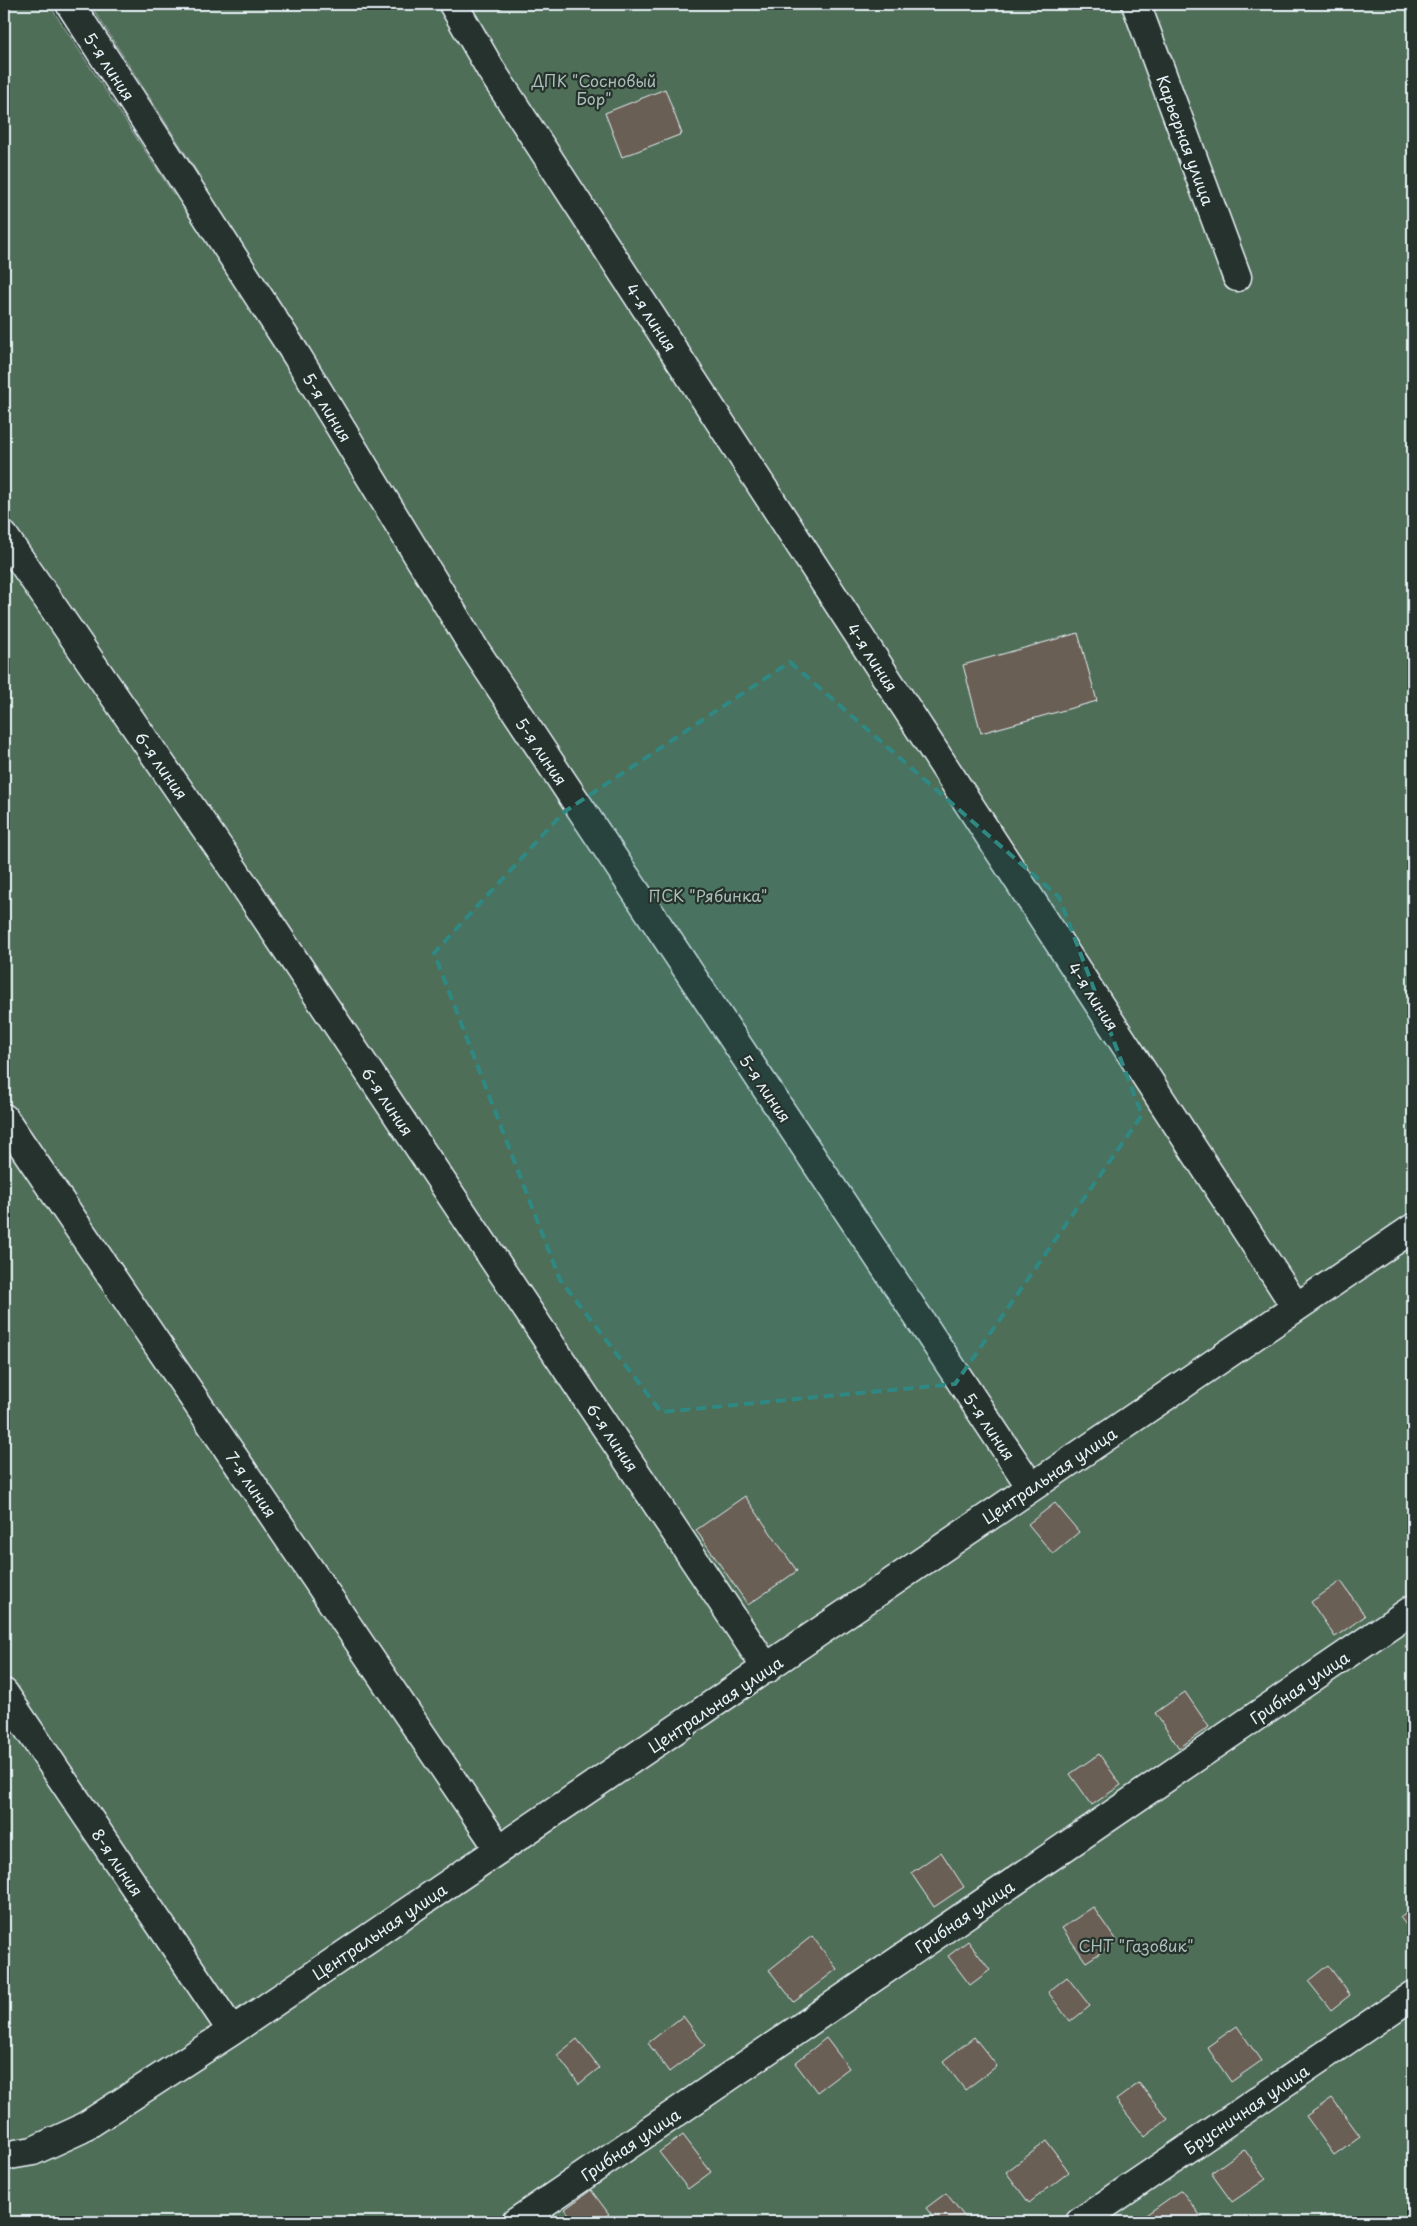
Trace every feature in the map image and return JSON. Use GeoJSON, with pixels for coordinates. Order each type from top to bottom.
{"type":"FeatureCollection","features":[{"type":"Feature","properties":{"kind":"street","name":"5-я линия"},"geometry":{"type":"LineString","coordinates":[[70,4],[297,356],[474,648],[1030,1487]]}},
{"type":"Feature","properties":{"kind":"street","name":"4-я линия"},"geometry":{"type":"LineString","coordinates":[[453,4],[496,79],[1296,1307]]}},
{"type":"Feature","properties":{"kind":"street","name":"Карьерная улица"},"geometry":{"type":"LineString","coordinates":[[1136,4],[1238,277]]}},
{"type":"Feature","properties":{"kind":"street","name":"6-я линия"},"geometry":{"type":"LineString","coordinates":[[4,536],[226,858],[768,1669]]}},
{"type":"Feature","properties":{"kind":"street","name":"7-я линия"},"geometry":{"type":"LineString","coordinates":[[4,1118],[499,1849]]}},
{"type":"Feature","properties":{"kind":"street","name":"Центральная улица"},"geometry":{"type":"LineString","coordinates":[[4,2156],[33,2151],[81,2129],[232,2031],[768,1669],[1030,1487],[1413,1228]]}},
{"type":"Feature","properties":{"kind":"street","name":"Грибная улица"},"geometry":{"type":"LineString","coordinates":[[516,2222],[1413,1609]]}},
{"type":"Feature","properties":{"kind":"street","name":"8-я линия"},"geometry":{"type":"LineString","coordinates":[[4,1693],[232,2031]]}},
{"type":"Feature","properties":{"kind":"street","name":"Брусничная улица"},"geometry":{"type":"LineString","coordinates":[[1080,2222],[1413,1995]]}},
{"type":"Feature","properties":{"kind":"highlighted area"},"geometry":{"type":"Polygon","coordinates":[[[790,662],[1059,897],[1142,1115],[955,1384],[661,1412],[560,1280],[434,953],[564,812],[790,662]]]}},
{"type":"Feature","properties":{"kind":"green space","name":"ПСК \"Рябинка\""},"geometry":{"type":"Polygon","coordinates":[[[4,4],[49,4],[174,195],[201,178],[90,4],[1413,4],[1413,2222],[4,2222],[4,4]]]}},
{"type":"Feature","properties":{"kind":"building"},"geometry":{"type":"Polygon","coordinates":[[[497,4],[508,4],[500,9],[497,4]]]}},
{"type":"Feature","properties":{"kind":"building"},"geometry":{"type":"Polygon","coordinates":[[[665,89],[682,134],[622,157],[605,113],[665,89]]]}},
{"type":"Feature","properties":{"kind":"building"},"geometry":{"type":"Polygon","coordinates":[[[1078,633],[1097,701],[981,733],[963,665],[1078,633]]]}},
{"type":"Feature","properties":{"kind":"building"},"geometry":{"type":"Polygon","coordinates":[[[745,1496],[797,1571],[748,1605],[696,1530],[745,1496]]]}},
{"type":"Feature","properties":{"kind":"building"},"geometry":{"type":"Polygon","coordinates":[[[1055,1503],[1079,1532],[1053,1554],[1028,1524],[1055,1503]]]}},
{"type":"Feature","properties":{"kind":"building"},"geometry":{"type":"Polygon","coordinates":[[[1341,1581],[1365,1616],[1335,1637],[1311,1602],[1341,1581]]]}},
{"type":"Feature","properties":{"kind":"building"},"geometry":{"type":"Polygon","coordinates":[[[1413,1640],[1413,1657],[1405,1646],[1413,1640]]]}},
{"type":"Feature","properties":{"kind":"building"},"geometry":{"type":"Polygon","coordinates":[[[1185,1692],[1209,1727],[1179,1748],[1155,1713],[1185,1692]]]}},
{"type":"Feature","properties":{"kind":"building"},"geometry":{"type":"Polygon","coordinates":[[[1099,1754],[1121,1785],[1092,1805],[1070,1774],[1099,1754]]]}},
{"type":"Feature","properties":{"kind":"building"},"geometry":{"type":"Polygon","coordinates":[[[941,1852],[964,1887],[934,1907],[911,1873],[941,1852]]]}},
{"type":"Feature","properties":{"kind":"building"},"geometry":{"type":"Polygon","coordinates":[[[1093,1907],[1117,1942],[1086,1962],[1062,1928],[1093,1907]]]}},
{"type":"Feature","properties":{"kind":"building"},"geometry":{"type":"Polygon","coordinates":[[[1413,1907],[1413,1934],[1400,1917],[1413,1907]]]}},
{"type":"Feature","properties":{"kind":"building"},"geometry":{"type":"Polygon","coordinates":[[[812,1936],[837,1969],[794,2002],[769,1970],[812,1936]]]}},
{"type":"Feature","properties":{"kind":"building"},"geometry":{"type":"Polygon","coordinates":[[[968,1941],[990,1970],[970,1985],[948,1956],[968,1941]]]}},
{"type":"Feature","properties":{"kind":"building"},"geometry":{"type":"Polygon","coordinates":[[[1328,1965],[1350,1995],[1331,2010],[1308,1981],[1328,1965]]]}},
{"type":"Feature","properties":{"kind":"building"},"geometry":{"type":"Polygon","coordinates":[[[1067,1977],[1090,2006],[1070,2022],[1048,1992],[1067,1977]]]}},
{"type":"Feature","properties":{"kind":"building"},"geometry":{"type":"Polygon","coordinates":[[[683,2016],[705,2045],[669,2072],[648,2043],[683,2016]]]}},
{"type":"Feature","properties":{"kind":"building"},"geometry":{"type":"Polygon","coordinates":[[[1237,2026],[1261,2061],[1231,2082],[1207,2047],[1237,2026]]]}},
{"type":"Feature","properties":{"kind":"building"},"geometry":{"type":"Polygon","coordinates":[[[974,2037],[997,2066],[965,2090],[943,2061],[974,2037]]]}},
{"type":"Feature","properties":{"kind":"building"},"geometry":{"type":"Polygon","coordinates":[[[826,2038],[849,2068],[817,2092],[795,2063],[826,2038]]]}},
{"type":"Feature","properties":{"kind":"building"},"geometry":{"type":"Polygon","coordinates":[[[577,2039],[599,2068],[579,2084],[557,2055],[577,2039]]]}},
{"type":"Feature","properties":{"kind":"building"},"geometry":{"type":"Polygon","coordinates":[[[1413,2042],[1413,2054],[1407,2046],[1413,2042]]]}},
{"type":"Feature","properties":{"kind":"building"},"geometry":{"type":"Polygon","coordinates":[[[1139,2083],[1168,2119],[1145,2137],[1116,2100],[1139,2083]]]}},
{"type":"Feature","properties":{"kind":"building"},"geometry":{"type":"Polygon","coordinates":[[[1332,2098],[1360,2136],[1334,2155],[1306,2116],[1332,2098]]]}},
{"type":"Feature","properties":{"kind":"building"},"geometry":{"type":"Polygon","coordinates":[[[683,2135],[711,2172],[688,2189],[659,2152],[683,2135]]]}},
{"type":"Feature","properties":{"kind":"building"},"geometry":{"type":"Polygon","coordinates":[[[1047,2141],[1069,2172],[1029,2203],[1006,2172],[1047,2141]]]}},
{"type":"Feature","properties":{"kind":"building"},"geometry":{"type":"Polygon","coordinates":[[[1244,2149],[1266,2179],[1232,2202],[1211,2173],[1244,2149]]]}},
{"type":"Feature","properties":{"kind":"building"},"geometry":{"type":"Polygon","coordinates":[[[591,2190],[609,2214],[598,2222],[575,2222],[565,2209],[591,2190]]]}},
{"type":"Feature","properties":{"kind":"building"},"geometry":{"type":"Polygon","coordinates":[[[1181,2190],[1205,2222],[1136,2222],[1181,2190]]]}},
{"type":"Feature","properties":{"kind":"building"},"geometry":{"type":"Polygon","coordinates":[[[946,2193],[967,2222],[937,2222],[926,2208],[946,2193]]]}},
{"type":"Feature","properties":{"kind":"park label","name":"ДПК \"Сосновый Бор\""},"geometry":{"type":"Point","coordinates":[594,89]}},
{"type":"Feature","properties":{"kind":"park label","name":"СНТ \"Газовик\""},"geometry":{"type":"Point","coordinates":[1136,1945]}}]}
